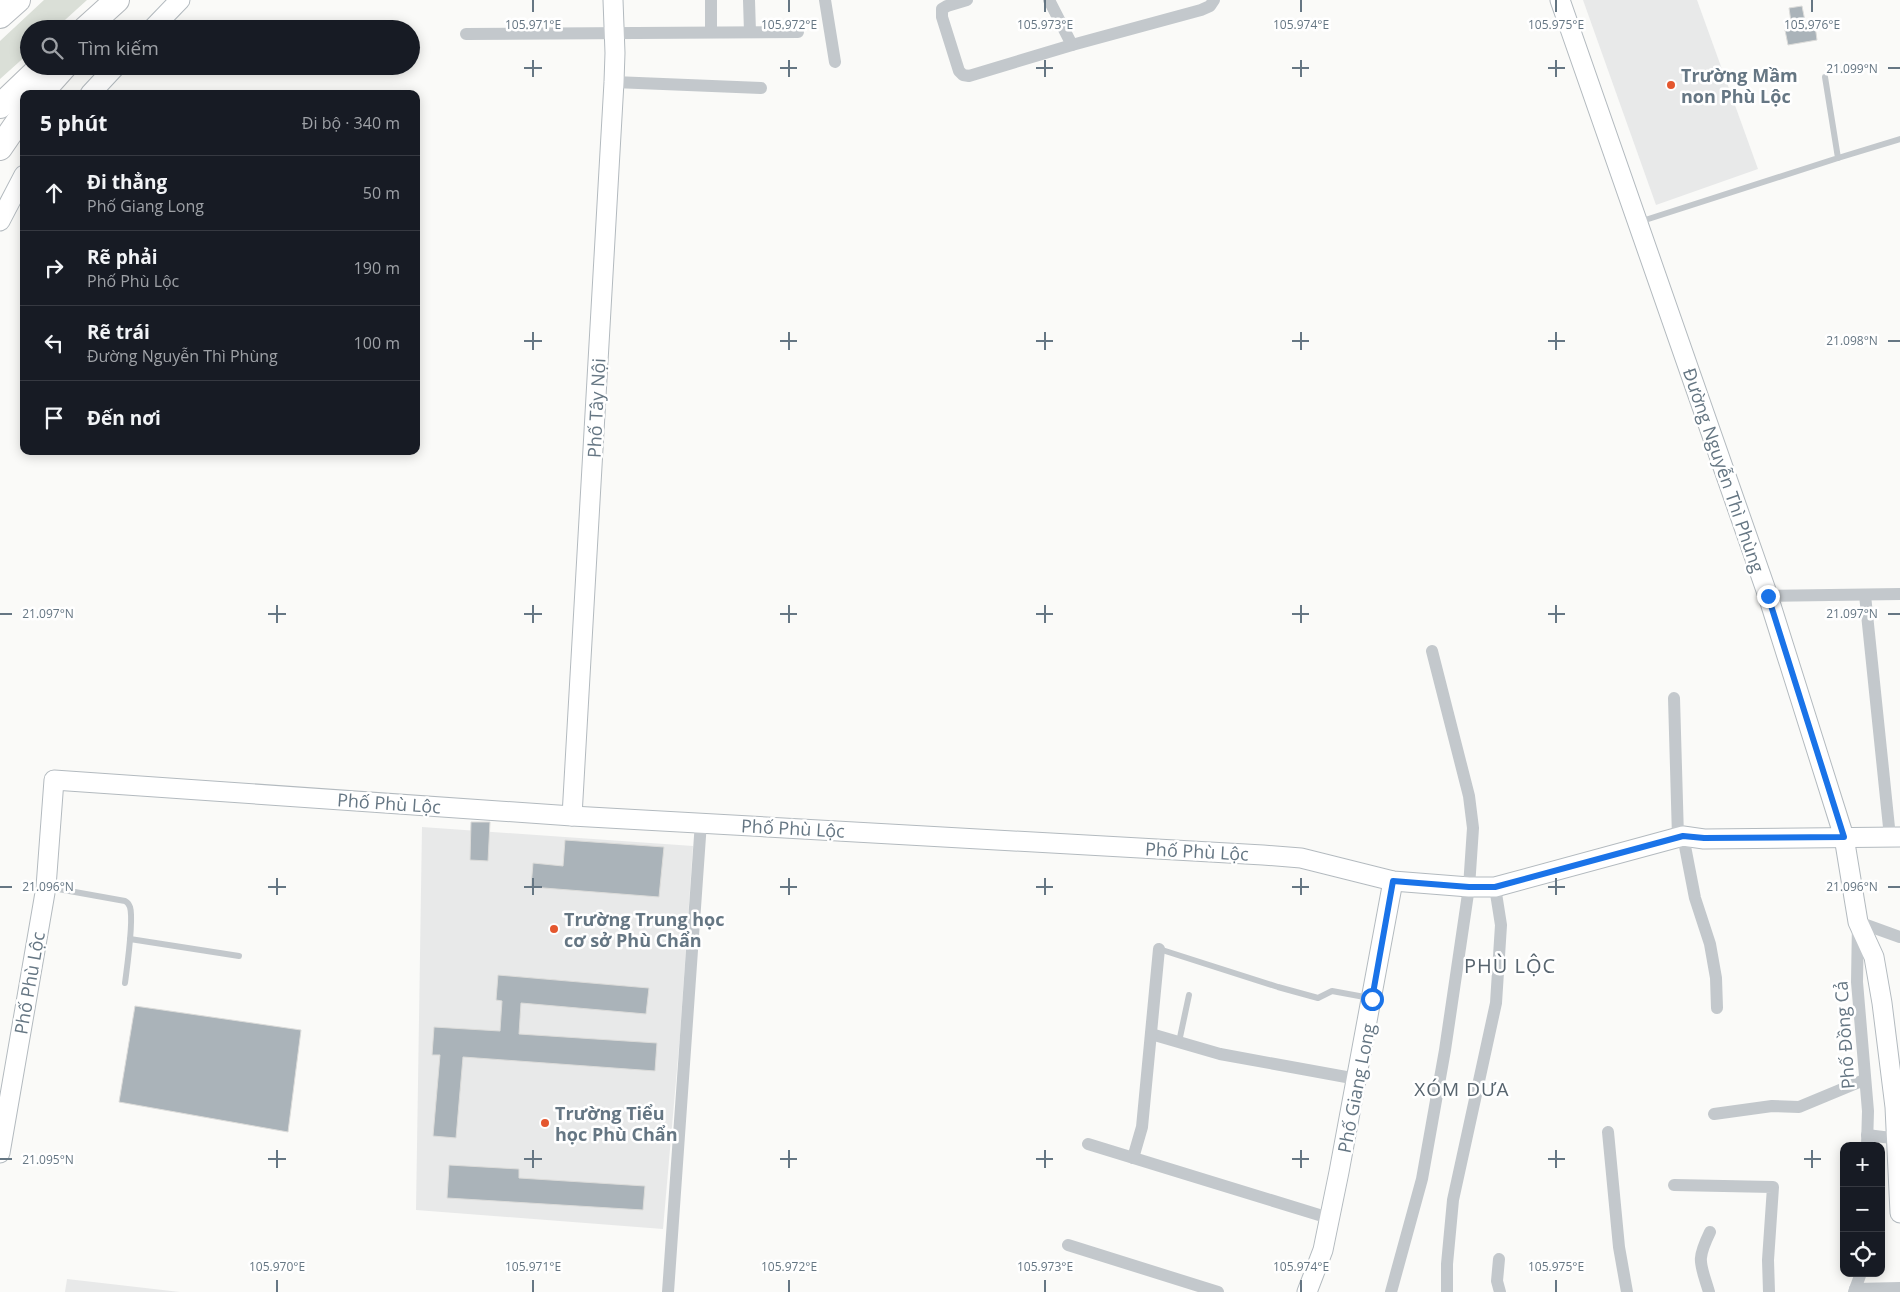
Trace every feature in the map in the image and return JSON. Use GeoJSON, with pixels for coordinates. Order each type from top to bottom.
{"type":"FeatureCollection","features":[{"type":"Feature","properties":{"kind":"highway"},"geometry":{"type":"LineString","coordinates":[[0,16],[18,0]]}},
{"type":"Feature","properties":{"kind":"highway"},"geometry":{"type":"LineString","coordinates":[[94,20],[117,0]]}},
{"type":"Feature","properties":{"kind":"highway"},"geometry":{"type":"LineString","coordinates":[[115,20],[136,0]]}},
{"type":"Feature","properties":{"kind":"highway"},"geometry":{"type":"LineString","coordinates":[[0,106],[33,75]]}},
{"type":"Feature","properties":{"kind":"highway"},"geometry":{"type":"LineString","coordinates":[[44,90],[57,75]]}},
{"type":"Feature","properties":{"kind":"highway"},"geometry":{"type":"LineString","coordinates":[[0,148],[20,119]]}},
{"type":"Feature","properties":{"kind":"street"},"geometry":{"type":"LineString","coordinates":[[161,20],[180,0]]}},
{"type":"Feature","properties":{"kind":"street","name":"Phố Tây Nội"},"geometry":{"type":"LineString","coordinates":[[572,816],[614,82],[615,33],[613,0]]}},
{"type":"Feature","properties":{"kind":"street"},"geometry":{"type":"LineString","coordinates":[[711,0],[711,32]]}},
{"type":"Feature","properties":{"kind":"street"},"geometry":{"type":"LineString","coordinates":[[749,0],[750,32]]}},
{"type":"Feature","properties":{"kind":"street"},"geometry":{"type":"LineString","coordinates":[[826,0],[835,62]]}},
{"type":"Feature","properties":{"kind":"street"},"geometry":{"type":"LineString","coordinates":[[967,0],[947,6],[942,10],[942,17],[959,71],[963,75],[969,76],[1072,45],[1202,10],[1210,6],[1214,0]]}},
{"type":"Feature","properties":{"kind":"street"},"geometry":{"type":"LineString","coordinates":[[1049,0],[1072,45]]}},
{"type":"Feature","properties":{"kind":"street","name":"Đường Nguyễn Thì Phùng"},"geometry":{"type":"LineString","coordinates":[[1560,0],[1768,596],[1844,837],[1858,922],[1874,957],[1892,1077],[1898,1138],[1900,1213]]}},
{"type":"Feature","properties":{"kind":"street"},"geometry":{"type":"LineString","coordinates":[[466,34],[798,32]]}},
{"type":"Feature","properties":{"kind":"street"},"geometry":{"type":"LineString","coordinates":[[94,90],[108,75]]}},
{"type":"Feature","properties":{"kind":"street"},"geometry":{"type":"LineString","coordinates":[[614,82],[761,88]]}},
{"type":"Feature","properties":{"kind":"street"},"geometry":{"type":"LineString","coordinates":[[0,221],[20,183]]}},
{"type":"Feature","properties":{"kind":"street"},"geometry":{"type":"LineString","coordinates":[[1768,596],[1900,594]]}},
{"type":"Feature","properties":{"kind":"street"},"geometry":{"type":"LineString","coordinates":[[1865,595],[1895,837]]}},
{"type":"Feature","properties":{"kind":"street"},"geometry":{"type":"LineString","coordinates":[[1391,1292],[1422,1179],[1445,1050],[1469,887],[1473,828],[1469,796],[1432,651]]}},
{"type":"Feature","properties":{"kind":"street"},"geometry":{"type":"LineString","coordinates":[[1674,698],[1681,836],[1695,898],[1710,944],[1716,978],[1717,1008]]}},
{"type":"Feature","properties":{"kind":"street","name":"Phố Phù Lộc"},"geometry":{"type":"LineString","coordinates":[[0,1154],[46,887],[54,780],[572,816],[1300,858],[1393,881],[1469,887],[1495,887],[1681,836],[1704,838],[1895,837]]}},
{"type":"Feature","properties":{"kind":"street"},"geometry":{"type":"LineString","coordinates":[[668,1292],[701,822]]}},
{"type":"Feature","properties":{"kind":"street","name":"Phố Giang Long"},"geometry":{"type":"LineString","coordinates":[[1307,1292],[1322,1250],[1329,1218],[1357,1079],[1393,881]]}},
{"type":"Feature","properties":{"kind":"street"},"geometry":{"type":"LineString","coordinates":[[1447,1292],[1447,1264],[1453,1200],[1496,1003],[1501,925],[1495,887]]}},
{"type":"Feature","properties":{"kind":"street"},"geometry":{"type":"LineString","coordinates":[[1858,922],[1900,937]]}},
{"type":"Feature","properties":{"kind":"street","name":"Phố Đồng Cả"},"geometry":{"type":"LineString","coordinates":[[1858,922],[1857,982],[1868,1112],[1867,1140]]}},
{"type":"Feature","properties":{"kind":"street"},"geometry":{"type":"LineString","coordinates":[[1133,1158],[1142,1127],[1159,949]]}},
{"type":"Feature","properties":{"kind":"street"},"geometry":{"type":"LineString","coordinates":[[1151,1034],[1220,1054],[1357,1079]]}},
{"type":"Feature","properties":{"kind":"street"},"geometry":{"type":"LineString","coordinates":[[1714,1114],[1772,1106],[1799,1107],[1864,1080]]}},
{"type":"Feature","properties":{"kind":"street"},"geometry":{"type":"LineString","coordinates":[[1608,1132],[1619,1247],[1627,1292]]}},
{"type":"Feature","properties":{"kind":"street"},"geometry":{"type":"LineString","coordinates":[[1867,1140],[1898,1138]]}},
{"type":"Feature","properties":{"kind":"street"},"geometry":{"type":"LineString","coordinates":[[1088,1144],[1329,1218]]}},
{"type":"Feature","properties":{"kind":"street"},"geometry":{"type":"LineString","coordinates":[[1674,1185],[1774,1187],[1768,1260],[1769,1292]]}},
{"type":"Feature","properties":{"kind":"street"},"geometry":{"type":"LineString","coordinates":[[1709,1292],[1700,1262],[1701,1250],[1710,1232]]}},
{"type":"Feature","properties":{"kind":"street"},"geometry":{"type":"LineString","coordinates":[[1068,1245],[1218,1292]]}},
{"type":"Feature","properties":{"kind":"street"},"geometry":{"type":"LineString","coordinates":[[1499,1259],[1497,1281],[1500,1292]]}},
{"type":"Feature","properties":{"kind":"street"},"geometry":{"type":"LineString","coordinates":[[1859,1277],[1854,1290],[1900,1288]]}},
{"type":"Feature","properties":{"kind":"lane"},"geometry":{"type":"LineString","coordinates":[[1825,77],[1838,158]]}},
{"type":"Feature","properties":{"kind":"lane"},"geometry":{"type":"LineString","coordinates":[[1638,222],[1900,139]]}},
{"type":"Feature","properties":{"kind":"lane"},"geometry":{"type":"LineString","coordinates":[[46,887],[127,902],[131,910],[125,983]]}},
{"type":"Feature","properties":{"kind":"lane"},"geometry":{"type":"LineString","coordinates":[[130,939],[239,956]]}},
{"type":"Feature","properties":{"kind":"lane"},"geometry":{"type":"LineString","coordinates":[[1159,949],[1318,998],[1332,991],[1372,999]]}},
{"type":"Feature","properties":{"kind":"lane"},"geometry":{"type":"LineString","coordinates":[[1180,1042],[1189,995]]}},
{"type":"Feature","properties":{"kind":"shaded area"},"geometry":{"type":"Polygon","coordinates":[[[44,0],[87,0],[65,20],[23,20],[44,0]]]}},
{"type":"Feature","properties":{"kind":"shaded area","name":"Trường Mầm non Phù Lộc"},"geometry":{"type":"Polygon","coordinates":[[[1583,0],[1697,0],[1758,169],[1656,205],[1583,0]]]}},
{"type":"Feature","properties":{"kind":"shaded area"},"geometry":{"type":"Polygon","coordinates":[[[20,22],[20,61],[0,79],[0,41],[20,22]]]}},
{"type":"Feature","properties":{"kind":"shaded area"},"geometry":{"type":"Polygon","coordinates":[[[422,827],[693,846],[680,1035],[663,1229],[416,1210],[422,827]]]}},
{"type":"Feature","properties":{"kind":"shaded area"},"geometry":{"type":"Polygon","coordinates":[[[67,1279],[180,1292],[65,1292],[67,1279]]]}},
{"type":"Feature","properties":{"kind":"building"},"geometry":{"type":"Polygon","coordinates":[[[1802,6],[1806,26],[1815,25],[1817,40],[1788,45],[1785,30],[1792,29],[1789,8],[1802,6]]]}},
{"type":"Feature","properties":{"kind":"building"},"geometry":{"type":"Polygon","coordinates":[[[471,822],[490,822],[488,861],[470,860],[471,822]]]}},
{"type":"Feature","properties":{"kind":"building"},"geometry":{"type":"Polygon","coordinates":[[[565,840],[664,847],[659,897],[531,887],[533,863],[563,866],[565,840]]]}},
{"type":"Feature","properties":{"kind":"building"},"geometry":{"type":"Polygon","coordinates":[[[498,975],[649,988],[646,1014],[521,1003],[519,1034],[657,1043],[655,1071],[463,1057],[456,1138],[433,1136],[440,1055],[432,1055],[434,1027],[500,1031],[502,1001],[496,1000],[498,975]]]}},
{"type":"Feature","properties":{"kind":"building"},"geometry":{"type":"Polygon","coordinates":[[[135,1006],[301,1030],[288,1132],[119,1102],[135,1006]]]}},
{"type":"Feature","properties":{"kind":"building"},"geometry":{"type":"Polygon","coordinates":[[[449,1165],[519,1169],[519,1178],[645,1186],[643,1210],[447,1198],[449,1165]]]}},
{"type":"Feature","properties":{"kind":"place","name":"Trường Mầm non Phù Lộc"},"geometry":{"type":"Point","coordinates":[1671,85]}},
{"type":"Feature","properties":{"kind":"place","name":"Trường Trung học cơ sở Phù Chẩn"},"geometry":{"type":"Point","coordinates":[554,929]}},
{"type":"Feature","properties":{"kind":"place","name":"Trường Tiểu học Phù Chẩn"},"geometry":{"type":"Point","coordinates":[545,1123]}},
{"type":"Feature","properties":{"kind":"district","name":"PHÙ LỘC"},"geometry":{"type":"Point","coordinates":[1510,965]}},
{"type":"Feature","properties":{"kind":"district","name":"XÓM DƯA"},"geometry":{"type":"Point","coordinates":[1462,1089]}},
{"type":"Feature","properties":{"kind":"route"},"geometry":{"type":"LineString","coordinates":[[1372,999],[1393,881],[1469,887],[1495,887],[1683,836],[1704,838],[1844,837],[1768,596]]}}]}
